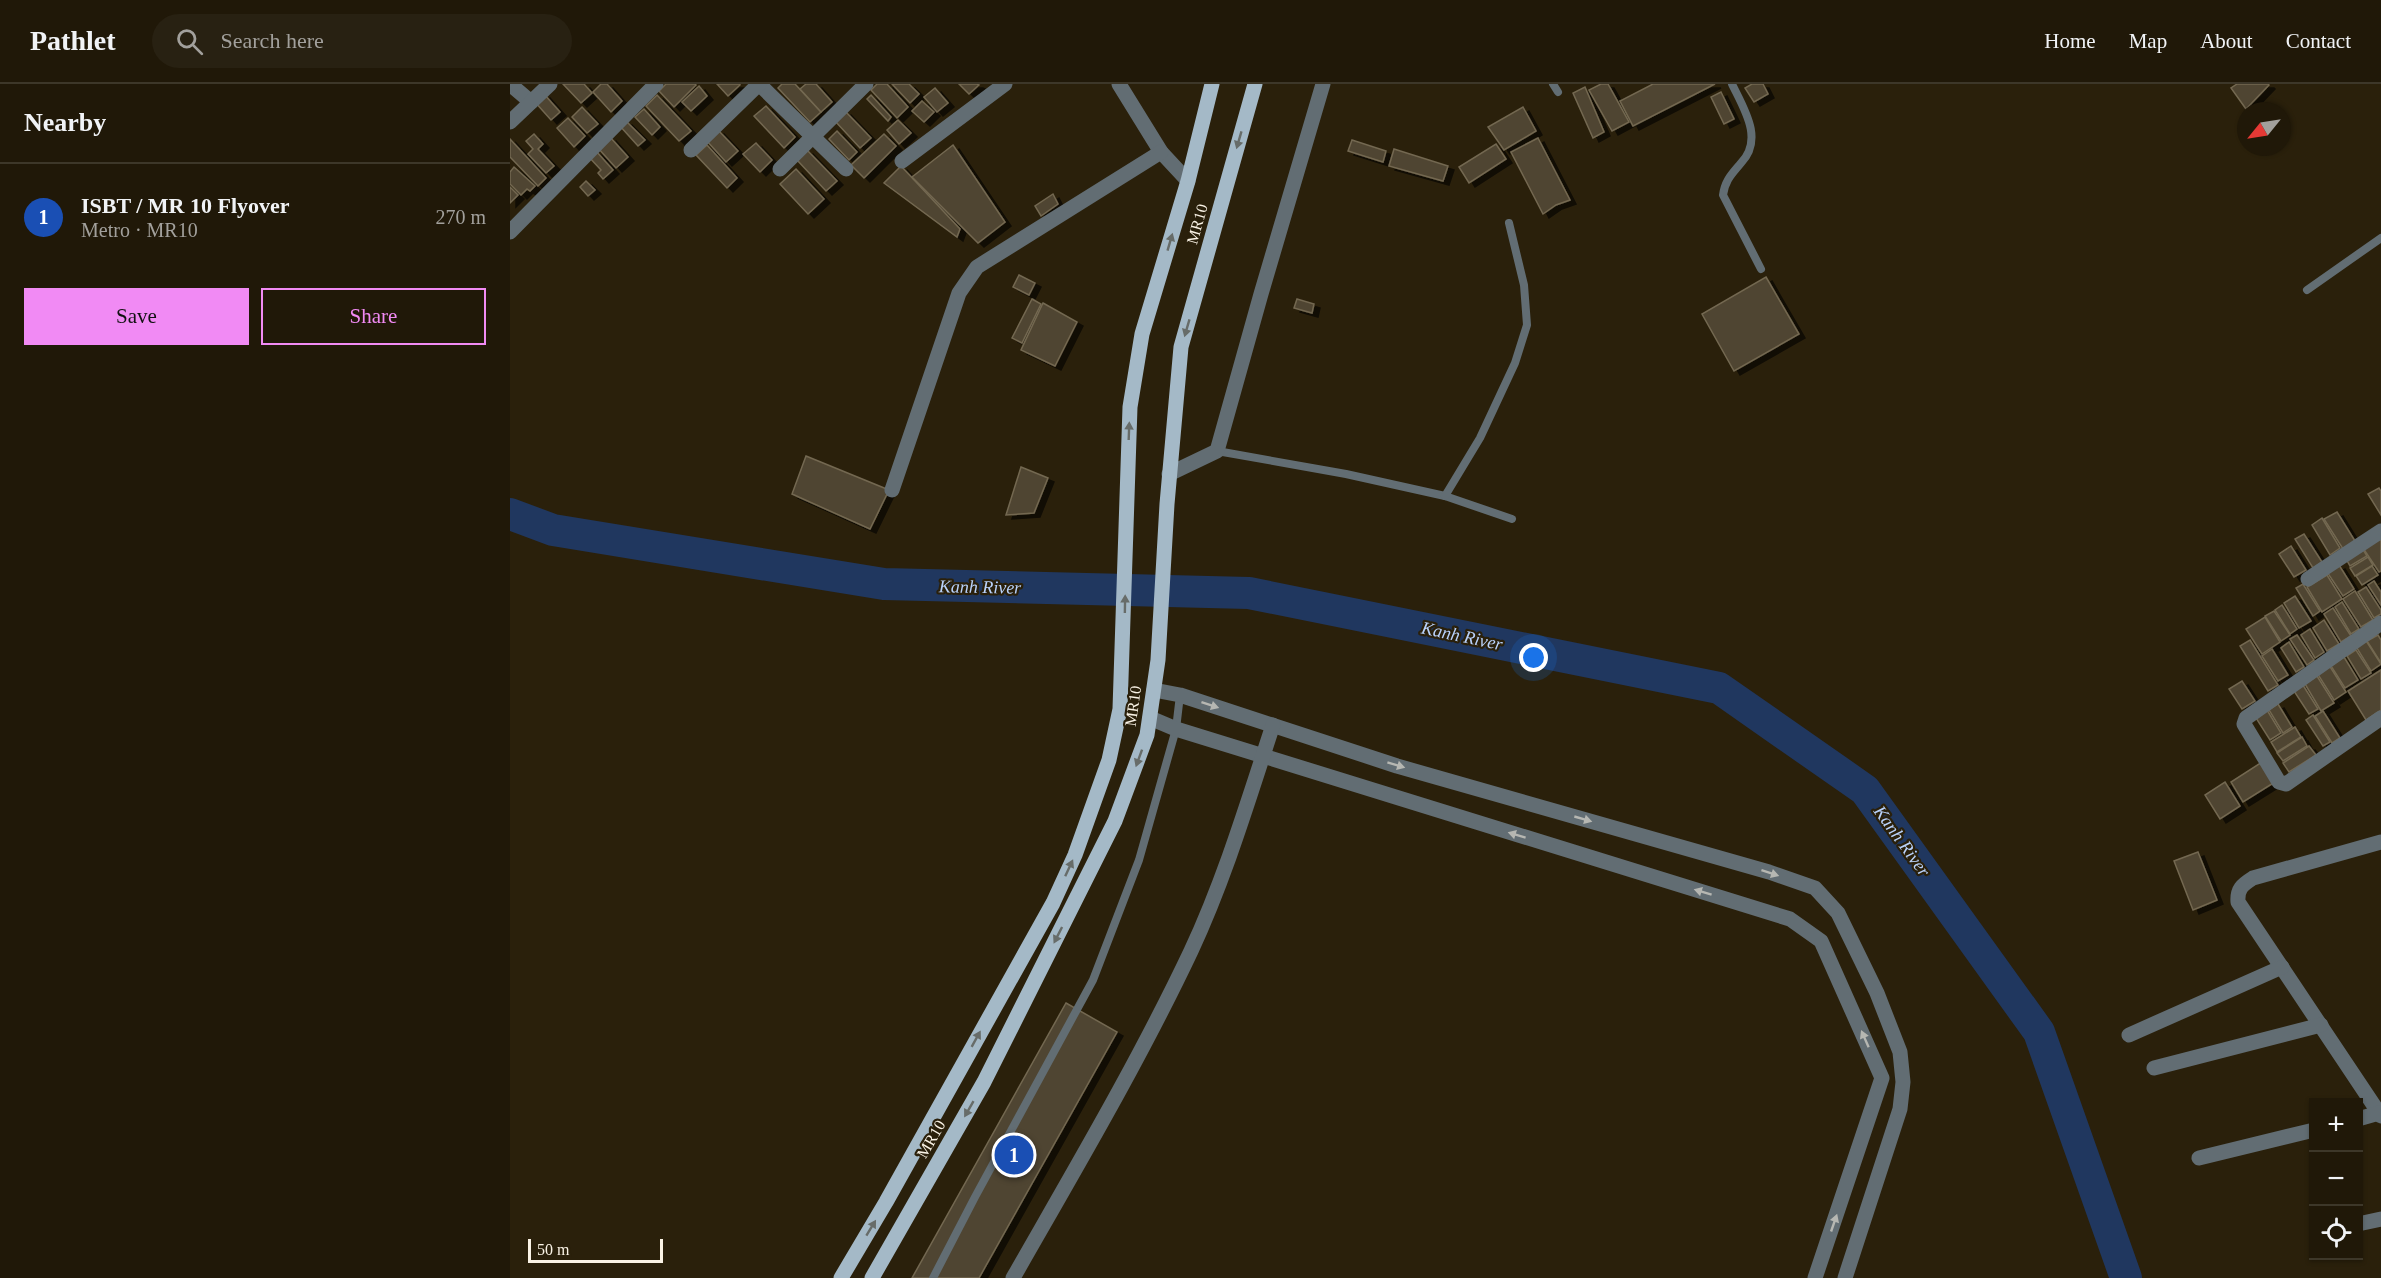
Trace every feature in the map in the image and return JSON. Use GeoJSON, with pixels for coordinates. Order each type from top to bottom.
{"type":"FeatureCollection","features":[{"type":"Feature","properties":{"kind":"main road","name":"MR10"},"geometry":{"type":"LineString","coordinates":[[841,1278],[892,1192],[1053,903],[1075,855],[1109,760],[1120,709],[1123,662],[1130,407],[1142,334],[1188,180],[1212,84]]}},
{"type":"Feature","properties":{"kind":"main road","name":"MR10"},"geometry":{"type":"LineString","coordinates":[[872,1278],[984,1082],[1115,821],[1147,735],[1158,660],[1169,474],[1181,346],[1255,84]]}},
{"type":"Feature","properties":{"kind":"street"},"geometry":{"type":"LineString","coordinates":[[510,84],[531,102]]}},
{"type":"Feature","properties":{"kind":"street"},"geometry":{"type":"LineString","coordinates":[[510,122],[550,84]]}},
{"type":"Feature","properties":{"kind":"street"},"geometry":{"type":"LineString","coordinates":[[510,232],[656,84]]}},
{"type":"Feature","properties":{"kind":"street"},"geometry":{"type":"LineString","coordinates":[[691,150],[759,84],[846,169]]}},
{"type":"Feature","properties":{"kind":"street"},"geometry":{"type":"LineString","coordinates":[[780,169],[866,84]]}},
{"type":"Feature","properties":{"kind":"street"},"geometry":{"type":"LineString","coordinates":[[902,161],[1005,84]]}},
{"type":"Feature","properties":{"kind":"street"},"geometry":{"type":"LineString","coordinates":[[1119,84],[1161,152],[1188,180]]}},
{"type":"Feature","properties":{"kind":"street"},"geometry":{"type":"LineString","coordinates":[[1169,474],[1217,451],[1323,84]]}},
{"type":"Feature","properties":{"kind":"street"},"geometry":{"type":"LineString","coordinates":[[892,490],[959,293],[968,277],[977,267],[1007,247],[1161,152]]}},
{"type":"Feature","properties":{"kind":"street"},"geometry":{"type":"LineString","coordinates":[[2308,579],[2381,531]]}},
{"type":"Feature","properties":{"kind":"street"},"geometry":{"type":"LineString","coordinates":[[2381,622],[2244,721],[2279,782],[2286,784],[2381,718]]}},
{"type":"Feature","properties":{"kind":"street"},"geometry":{"type":"LineString","coordinates":[[1154,690],[1180,695],[1397,766],[1758,869],[1815,888],[1838,913],[1877,993],[1900,1052],[1903,1082],[1900,1109],[1845,1278]]}},
{"type":"Feature","properties":{"kind":"street"},"geometry":{"type":"LineString","coordinates":[[1150,718],[1176,729],[1790,919],[1821,941],[1882,1078],[1815,1278]]}},
{"type":"Feature","properties":{"kind":"street"},"geometry":{"type":"LineString","coordinates":[[1013,1278],[1152,1031],[1192,950],[1232,852],[1273,725]]}},
{"type":"Feature","properties":{"kind":"street"},"geometry":{"type":"LineString","coordinates":[[2363,1118],[2380,1115],[2238,902],[2239,889],[2253,878],[2381,842]]}},
{"type":"Feature","properties":{"kind":"street"},"geometry":{"type":"LineString","coordinates":[[2128,1035],[2282,967]]}},
{"type":"Feature","properties":{"kind":"street"},"geometry":{"type":"LineString","coordinates":[[2154,1068],[2321,1025]]}},
{"type":"Feature","properties":{"kind":"street"},"geometry":{"type":"LineString","coordinates":[[2199,1158],[2309,1131]]}},
{"type":"Feature","properties":{"kind":"street"},"geometry":{"type":"LineString","coordinates":[[2363,1223],[2381,1219]]}},
{"type":"Feature","properties":{"kind":"lane"},"geometry":{"type":"LineString","coordinates":[[1552,84],[1558,92]]}},
{"type":"Feature","properties":{"kind":"lane"},"geometry":{"type":"LineString","coordinates":[[1732,84],[1749,120],[1752,135],[1751,149],[1744,161],[1730,175],[1724,185],[1723,195],[1761,269]]}},
{"type":"Feature","properties":{"kind":"lane"},"geometry":{"type":"LineString","coordinates":[[1446,496],[1480,438],[1515,363],[1527,326],[1524,285],[1509,224]]}},
{"type":"Feature","properties":{"kind":"lane"},"geometry":{"type":"LineString","coordinates":[[2307,290],[2381,238]]}},
{"type":"Feature","properties":{"kind":"lane"},"geometry":{"type":"LineString","coordinates":[[1217,451],[1346,474],[1446,496],[1512,519]]}},
{"type":"Feature","properties":{"kind":"lane"},"geometry":{"type":"LineString","coordinates":[[933,1278],[1093,980],[1139,860],[1176,729],[1180,695]]}},
{"type":"Feature","properties":{"kind":"building"},"geometry":{"type":"Polygon","coordinates":[[[563,84],[584,84],[592,93],[581,103],[563,84]]]}},
{"type":"Feature","properties":{"kind":"building"},"geometry":{"type":"Polygon","coordinates":[[[601,84],[607,84],[622,101],[611,112],[593,92],[601,84]]]}},
{"type":"Feature","properties":{"kind":"building"},"geometry":{"type":"Polygon","coordinates":[[[666,84],[696,85],[674,107],[659,91],[666,84]]]}},
{"type":"Feature","properties":{"kind":"building"},"geometry":{"type":"Polygon","coordinates":[[[717,84],[740,84],[740,85],[728,96],[717,84]]]}},
{"type":"Feature","properties":{"kind":"building"},"geometry":{"type":"Polygon","coordinates":[[[782,84],[795,84],[821,112],[810,122],[778,88],[782,84]]]}},
{"type":"Feature","properties":{"kind":"building"},"geometry":{"type":"Polygon","coordinates":[[[806,84],[816,84],[832,102],[821,112],[800,89],[806,84]]]}},
{"type":"Feature","properties":{"kind":"building"},"geometry":{"type":"Polygon","coordinates":[[[877,84],[887,84],[908,107],[897,118],[871,90],[877,84]]]}},
{"type":"Feature","properties":{"kind":"building"},"geometry":{"type":"Polygon","coordinates":[[[892,84],[909,84],[919,94],[910,103],[892,84]]]}},
{"type":"Feature","properties":{"kind":"building"},"geometry":{"type":"Polygon","coordinates":[[[959,84],[977,84],[979,85],[969,94],[959,84]]]}},
{"type":"Feature","properties":{"kind":"building"},"geometry":{"type":"Polygon","coordinates":[[[1601,84],[1608,84],[1629,122],[1612,131],[1589,90],[1601,84]]]}},
{"type":"Feature","properties":{"kind":"building"},"geometry":{"type":"Polygon","coordinates":[[[1653,84],[1715,84],[1633,126],[1620,101],[1653,84]]]}},
{"type":"Feature","properties":{"kind":"building"},"geometry":{"type":"Polygon","coordinates":[[[1752,84],[1763,84],[1768,94],[1754,102],[1745,88],[1752,84]]]}},
{"type":"Feature","properties":{"kind":"building"},"geometry":{"type":"Polygon","coordinates":[[[2237,84],[2269,85],[2253,102],[2241,102],[2231,88],[2237,84]]]}},
{"type":"Feature","properties":{"kind":"building"},"geometry":{"type":"Polygon","coordinates":[[[699,86],[707,96],[691,111],[682,102],[699,86]]]}},
{"type":"Feature","properties":{"kind":"building"},"geometry":{"type":"Polygon","coordinates":[[[1585,87],[1604,132],[1593,138],[1573,93],[1585,87]]]}},
{"type":"Feature","properties":{"kind":"building"},"geometry":{"type":"Polygon","coordinates":[[[935,88],[948,103],[937,112],[924,97],[935,88]]]}},
{"type":"Feature","properties":{"kind":"building"},"geometry":{"type":"Polygon","coordinates":[[[1721,92],[1734,119],[1724,124],[1711,97],[1721,92]]]}},
{"type":"Feature","properties":{"kind":"building"},"geometry":{"type":"Polygon","coordinates":[[[544,94],[560,112],[551,120],[535,102],[544,94]]]}},
{"type":"Feature","properties":{"kind":"building"},"geometry":{"type":"Polygon","coordinates":[[[657,95],[691,131],[679,141],[646,106],[657,95]]]}},
{"type":"Feature","properties":{"kind":"building"},"geometry":{"type":"Polygon","coordinates":[[[871,95],[891,117],[888,121],[867,99],[871,95]]]}},
{"type":"Feature","properties":{"kind":"building"},"geometry":{"type":"Polygon","coordinates":[[[922,101],[934,112],[924,122],[912,111],[922,101]]]}},
{"type":"Feature","properties":{"kind":"building"},"geometry":{"type":"Polygon","coordinates":[[[766,106],[795,137],[784,148],[754,116],[766,106]]]}},
{"type":"Feature","properties":{"kind":"building"},"geometry":{"type":"Polygon","coordinates":[[[582,107],[598,124],[587,133],[572,117],[582,107]]]}},
{"type":"Feature","properties":{"kind":"building"},"geometry":{"type":"Polygon","coordinates":[[[1523,107],[1536,131],[1504,150],[1488,127],[1523,107]]]}},
{"type":"Feature","properties":{"kind":"building"},"geometry":{"type":"Polygon","coordinates":[[[644,109],[660,127],[652,135],[635,117],[644,109]]]}},
{"type":"Feature","properties":{"kind":"building"},"geometry":{"type":"Polygon","coordinates":[[[845,111],[871,138],[860,148],[835,121],[845,111]]]}},
{"type":"Feature","properties":{"kind":"building"},"geometry":{"type":"Polygon","coordinates":[[[568,118],[585,136],[574,147],[557,128],[568,118]]]}},
{"type":"Feature","properties":{"kind":"building"},"geometry":{"type":"Polygon","coordinates":[[[898,120],[911,133],[899,144],[887,130],[898,120]]]}},
{"type":"Feature","properties":{"kind":"building"},"geometry":{"type":"Polygon","coordinates":[[[626,121],[645,140],[638,146],[620,126],[626,121]]]}},
{"type":"Feature","properties":{"kind":"building"},"geometry":{"type":"Polygon","coordinates":[[[718,130],[738,151],[726,162],[706,140],[718,130]]]}},
{"type":"Feature","properties":{"kind":"building"},"geometry":{"type":"Polygon","coordinates":[[[837,131],[857,152],[849,160],[829,139],[837,131]]]}},
{"type":"Feature","properties":{"kind":"building"},"geometry":{"type":"Polygon","coordinates":[[[534,134],[543,144],[538,149],[554,166],[546,173],[528,154],[533,149],[526,141],[534,134]]]}},
{"type":"Feature","properties":{"kind":"building"},"geometry":{"type":"Polygon","coordinates":[[[884,134],[896,146],[864,178],[851,165],[884,134]]]}},
{"type":"Feature","properties":{"kind":"building"},"geometry":{"type":"Polygon","coordinates":[[[610,137],[628,157],[616,168],[598,148],[610,137]]]}},
{"type":"Feature","properties":{"kind":"building"},"geometry":{"type":"Polygon","coordinates":[[[1538,138],[1570,200],[1556,205],[1543,214],[1511,152],[1538,138]]]}},
{"type":"Feature","properties":{"kind":"building"},"geometry":{"type":"Polygon","coordinates":[[[510,139],[546,178],[538,186],[510,157],[510,139]]]}},
{"type":"Feature","properties":{"kind":"building"},"geometry":{"type":"Polygon","coordinates":[[[1352,140],[1386,151],[1383,162],[1348,151],[1352,140]]]}},
{"type":"Feature","properties":{"kind":"building"},"geometry":{"type":"Polygon","coordinates":[[[756,143],[772,160],[760,172],[743,154],[756,143]]]}},
{"type":"Feature","properties":{"kind":"building"},"geometry":{"type":"Polygon","coordinates":[[[1496,144],[1506,159],[1469,183],[1459,167],[1496,144]]]}},
{"type":"Feature","properties":{"kind":"building"},"geometry":{"type":"Polygon","coordinates":[[[707,145],[737,178],[727,188],[696,155],[707,145]]]}},
{"type":"Feature","properties":{"kind":"building"},"geometry":{"type":"Polygon","coordinates":[[[953,145],[1005,222],[978,243],[912,177],[953,145]]]}},
{"type":"Feature","properties":{"kind":"building"},"geometry":{"type":"Polygon","coordinates":[[[1394,149],[1448,166],[1443,181],[1389,166],[1394,149]]]}},
{"type":"Feature","properties":{"kind":"building"},"geometry":{"type":"Polygon","coordinates":[[[807,150],[837,181],[826,191],[797,160],[807,150]]]}},
{"type":"Feature","properties":{"kind":"building"},"geometry":{"type":"Polygon","coordinates":[[[596,151],[613,170],[603,179],[598,173],[601,170],[589,157],[596,151]]]}},
{"type":"Feature","properties":{"kind":"building"},"geometry":{"type":"Polygon","coordinates":[[[901,166],[960,229],[957,237],[884,183],[901,166]]]}},
{"type":"Feature","properties":{"kind":"building"},"geometry":{"type":"Polygon","coordinates":[[[514,167],[535,186],[530,191],[527,189],[521,195],[510,184],[510,172],[514,167]]]}},
{"type":"Feature","properties":{"kind":"building"},"geometry":{"type":"Polygon","coordinates":[[[796,169],[824,199],[808,214],[780,184],[796,169]]]}},
{"type":"Feature","properties":{"kind":"building"},"geometry":{"type":"Polygon","coordinates":[[[586,181],[595,190],[588,196],[580,187],[586,181]]]}},
{"type":"Feature","properties":{"kind":"building"},"geometry":{"type":"Polygon","coordinates":[[[510,187],[518,195],[510,203],[510,187]]]}},
{"type":"Feature","properties":{"kind":"building"},"geometry":{"type":"Polygon","coordinates":[[[1053,194],[1058,204],[1041,216],[1035,206],[1053,194]]]}},
{"type":"Feature","properties":{"kind":"building"},"geometry":{"type":"Polygon","coordinates":[[[1019,275],[1035,283],[1029,295],[1013,287],[1019,275]]]}},
{"type":"Feature","properties":{"kind":"building"},"geometry":{"type":"Polygon","coordinates":[[[1766,277],[1799,334],[1734,371],[1702,314],[1766,277]]]}},
{"type":"Feature","properties":{"kind":"building"},"geometry":{"type":"Polygon","coordinates":[[[1032,299],[1041,304],[1022,343],[1012,338],[1032,299]]]}},
{"type":"Feature","properties":{"kind":"building"},"geometry":{"type":"Polygon","coordinates":[[[1297,299],[1314,304],[1312,313],[1294,308],[1297,299]]]}},
{"type":"Feature","properties":{"kind":"building"},"geometry":{"type":"Polygon","coordinates":[[[1043,303],[1077,322],[1055,366],[1021,350],[1043,303]]]}},
{"type":"Feature","properties":{"kind":"building"},"geometry":{"type":"Polygon","coordinates":[[[806,456],[889,490],[870,529],[792,494],[806,456]]]}},
{"type":"Feature","properties":{"kind":"building"},"geometry":{"type":"Polygon","coordinates":[[[1021,467],[1048,478],[1034,513],[1006,515],[1021,467]]]}},
{"type":"Feature","properties":{"kind":"building"},"geometry":{"type":"Polygon","coordinates":[[[2379,488],[2381,491],[2381,515],[2368,494],[2379,488]]]}},
{"type":"Feature","properties":{"kind":"building"},"geometry":{"type":"Polygon","coordinates":[[[2337,512],[2355,541],[2343,549],[2324,519],[2337,512]]]}},
{"type":"Feature","properties":{"kind":"building"},"geometry":{"type":"Polygon","coordinates":[[[2322,518],[2340,548],[2330,555],[2312,525],[2322,518]]]}},
{"type":"Feature","properties":{"kind":"building"},"geometry":{"type":"Polygon","coordinates":[[[2304,534],[2322,562],[2313,568],[2295,539],[2304,534]]]}},
{"type":"Feature","properties":{"kind":"building"},"geometry":{"type":"Polygon","coordinates":[[[2379,538],[2381,541],[2381,571],[2379,572],[2363,548],[2379,538]]]}},
{"type":"Feature","properties":{"kind":"building"},"geometry":{"type":"Polygon","coordinates":[[[2291,546],[2306,570],[2294,577],[2279,554],[2291,546]]]}},
{"type":"Feature","properties":{"kind":"building"},"geometry":{"type":"Polygon","coordinates":[[[2361,546],[2367,556],[2350,566],[2345,557],[2361,546]]]}},
{"type":"Feature","properties":{"kind":"building"},"geometry":{"type":"Polygon","coordinates":[[[2368,557],[2373,565],[2355,576],[2350,568],[2368,557]]]}},
{"type":"Feature","properties":{"kind":"building"},"geometry":{"type":"Polygon","coordinates":[[[2339,565],[2354,589],[2343,596],[2327,572],[2339,565]]]}},
{"type":"Feature","properties":{"kind":"building"},"geometry":{"type":"Polygon","coordinates":[[[2372,566],[2378,575],[2362,585],[2356,576],[2372,566]]]}},
{"type":"Feature","properties":{"kind":"building"},"geometry":{"type":"Polygon","coordinates":[[[2327,575],[2342,599],[2322,612],[2307,587],[2327,575]]]}},
{"type":"Feature","properties":{"kind":"building"},"geometry":{"type":"Polygon","coordinates":[[[2374,581],[2381,592],[2381,605],[2368,585],[2374,581]]]}},
{"type":"Feature","properties":{"kind":"building"},"geometry":{"type":"Polygon","coordinates":[[[2303,584],[2320,611],[2313,616],[2296,588],[2303,584]]]}},
{"type":"Feature","properties":{"kind":"building"},"geometry":{"type":"Polygon","coordinates":[[[2366,587],[2381,610],[2381,614],[2374,618],[2358,592],[2366,587]]]}},
{"type":"Feature","properties":{"kind":"building"},"geometry":{"type":"Polygon","coordinates":[[[2355,591],[2373,620],[2361,627],[2343,599],[2355,591]]]}},
{"type":"Feature","properties":{"kind":"building"},"geometry":{"type":"Polygon","coordinates":[[[2295,596],[2311,621],[2299,628],[2284,603],[2295,596]]]}},
{"type":"Feature","properties":{"kind":"building"},"geometry":{"type":"Polygon","coordinates":[[[2342,602],[2359,629],[2351,634],[2335,607],[2342,602]]]}},
{"type":"Feature","properties":{"kind":"building"},"geometry":{"type":"Polygon","coordinates":[[[2282,605],[2297,629],[2290,634],[2275,610],[2282,605]]]}},
{"type":"Feature","properties":{"kind":"building"},"geometry":{"type":"Polygon","coordinates":[[[2333,608],[2351,636],[2341,642],[2324,614],[2333,608]]]}},
{"type":"Feature","properties":{"kind":"building"},"geometry":{"type":"Polygon","coordinates":[[[2274,611],[2290,635],[2281,641],[2265,616],[2274,611]]]}},
{"type":"Feature","properties":{"kind":"building"},"geometry":{"type":"Polygon","coordinates":[[[2265,617],[2280,642],[2262,654],[2246,629],[2265,617]]]}},
{"type":"Feature","properties":{"kind":"building"},"geometry":{"type":"Polygon","coordinates":[[[2324,620],[2339,644],[2327,651],[2313,628],[2324,620]]]}},
{"type":"Feature","properties":{"kind":"building"},"geometry":{"type":"Polygon","coordinates":[[[2310,629],[2324,652],[2315,658],[2301,635],[2310,629]]]}},
{"type":"Feature","properties":{"kind":"building"},"geometry":{"type":"Polygon","coordinates":[[[2297,635],[2314,660],[2307,665],[2290,639],[2297,635]]]}},
{"type":"Feature","properties":{"kind":"building"},"geometry":{"type":"Polygon","coordinates":[[[2378,635],[2381,640],[2381,663],[2367,641],[2378,635]]]}},
{"type":"Feature","properties":{"kind":"building"},"geometry":{"type":"Polygon","coordinates":[[[2365,639],[2381,664],[2371,671],[2355,645],[2365,639]]]}},
{"type":"Feature","properties":{"kind":"building"},"geometry":{"type":"Polygon","coordinates":[[[2250,640],[2278,685],[2268,691],[2240,646],[2250,640]]]}},
{"type":"Feature","properties":{"kind":"building"},"geometry":{"type":"Polygon","coordinates":[[[2289,642],[2304,667],[2296,672],[2281,648],[2289,642]]]}},
{"type":"Feature","properties":{"kind":"building"},"geometry":{"type":"Polygon","coordinates":[[[2272,649],[2288,675],[2278,681],[2262,656],[2272,649]]]}},
{"type":"Feature","properties":{"kind":"building"},"geometry":{"type":"Polygon","coordinates":[[[2356,650],[2371,673],[2361,679],[2347,656],[2356,650]]]}},
{"type":"Feature","properties":{"kind":"building"},"geometry":{"type":"Polygon","coordinates":[[[2344,657],[2358,680],[2345,688],[2331,666],[2344,657]]]}},
{"type":"Feature","properties":{"kind":"building"},"geometry":{"type":"Polygon","coordinates":[[[2329,665],[2346,692],[2334,700],[2317,673],[2329,665]]]}},
{"type":"Feature","properties":{"kind":"building"},"geometry":{"type":"Polygon","coordinates":[[[2381,670],[2381,710],[2366,720],[2348,691],[2381,670]]]}},
{"type":"Feature","properties":{"kind":"building"},"geometry":{"type":"Polygon","coordinates":[[[2317,676],[2334,703],[2321,711],[2305,684],[2317,676]]]}},
{"type":"Feature","properties":{"kind":"building"},"geometry":{"type":"Polygon","coordinates":[[[2242,681],[2255,701],[2242,709],[2229,689],[2242,681]]]}},
{"type":"Feature","properties":{"kind":"building"},"geometry":{"type":"Polygon","coordinates":[[[2301,682],[2318,709],[2309,714],[2292,688],[2301,682]]]}},
{"type":"Feature","properties":{"kind":"building"},"geometry":{"type":"Polygon","coordinates":[[[2278,704],[2292,727],[2283,733],[2269,710],[2278,704]]]}},
{"type":"Feature","properties":{"kind":"building"},"geometry":{"type":"Polygon","coordinates":[[[2267,710],[2281,733],[2270,740],[2256,718],[2267,710]]]}},
{"type":"Feature","properties":{"kind":"building"},"geometry":{"type":"Polygon","coordinates":[[[2323,711],[2340,738],[2332,743],[2315,716],[2323,711]]]}},
{"type":"Feature","properties":{"kind":"building"},"geometry":{"type":"Polygon","coordinates":[[[2313,715],[2330,742],[2323,746],[2306,720],[2313,715]]]}},
{"type":"Feature","properties":{"kind":"building"},"geometry":{"type":"Polygon","coordinates":[[[2295,727],[2301,737],[2277,752],[2271,742],[2295,727]]]}},
{"type":"Feature","properties":{"kind":"building"},"geometry":{"type":"Polygon","coordinates":[[[2302,737],[2307,746],[2283,761],[2277,753],[2302,737]]]}},
{"type":"Feature","properties":{"kind":"building"},"geometry":{"type":"Polygon","coordinates":[[[2309,746],[2316,755],[2289,772],[2283,763],[2309,746]]]}},
{"type":"Feature","properties":{"kind":"building"},"geometry":{"type":"Polygon","coordinates":[[[2262,762],[2275,782],[2243,802],[2231,782],[2262,762]]]}},
{"type":"Feature","properties":{"kind":"building"},"geometry":{"type":"Polygon","coordinates":[[[2225,782],[2240,806],[2220,819],[2205,795],[2225,782]]]}},
{"type":"Feature","properties":{"kind":"building"},"geometry":{"type":"Polygon","coordinates":[[[2198,852],[2217,900],[2193,910],[2174,861],[2198,852]]]}},
{"type":"Feature","properties":{"kind":"building"},"geometry":{"type":"Polygon","coordinates":[[[1066,1003],[1117,1032],[979,1278],[912,1278],[1066,1003]]]}},
{"type":"Feature","properties":{"kind":"waterway","name":"Kanh River"},"geometry":{"type":"LineString","coordinates":[[510,514],[553,530],[884,584],[1249,593],[1719,688],[1865,790],[2039,1032],[2126,1278]]}},
{"type":"Feature","properties":{"kind":"place","name":"ISBT / MR 10 Flyover"},"geometry":{"type":"Point","coordinates":[1014,1155]}}]}
